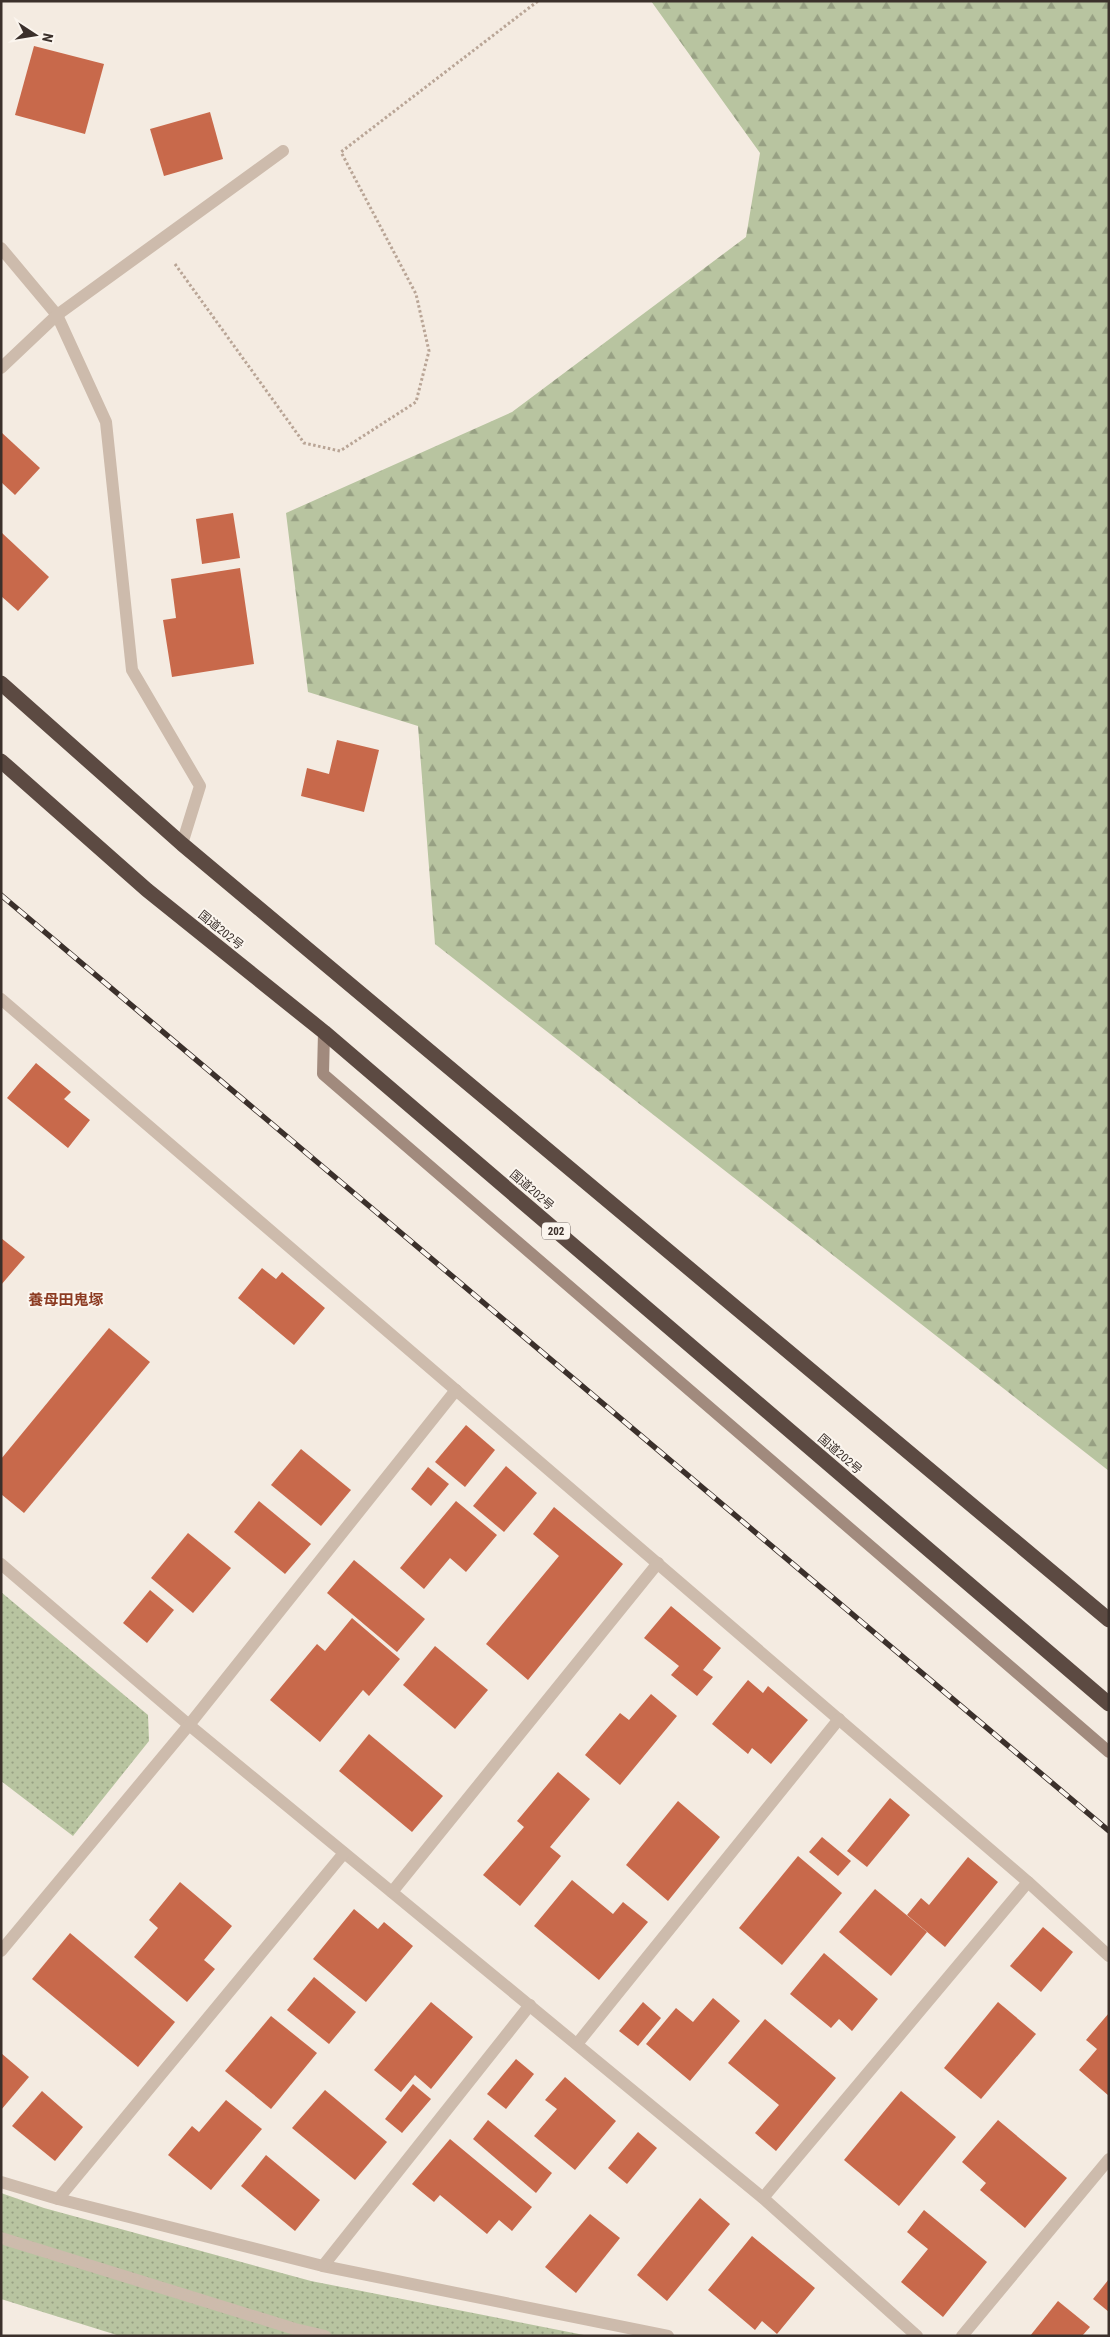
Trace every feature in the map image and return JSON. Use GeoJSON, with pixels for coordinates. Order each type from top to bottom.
{"type":"FeatureCollection","features":[{"type":"Feature","properties":{"kind":"highway"},"geometry":{"type":"LineString","coordinates":[[1,683],[182,844],[1109,1620]]}},
{"type":"Feature","properties":{"kind":"highway","name":"国道202号"},"geometry":{"type":"LineString","coordinates":[[1,761],[147,890],[324,1032],[1109,1704]]}},
{"type":"Feature","properties":{"kind":"main road"},"geometry":{"type":"LineString","coordinates":[[324,1032],[323,1074],[1109,1752]]}},
{"type":"Feature","properties":{"kind":"street"},"geometry":{"type":"LineString","coordinates":[[1,368],[57,315],[283,151]]}},
{"type":"Feature","properties":{"kind":"street"},"geometry":{"type":"LineString","coordinates":[[1,248],[57,315],[106,422],[132,670],[200,786],[182,844]]}},
{"type":"Feature","properties":{"kind":"street"},"geometry":{"type":"LineString","coordinates":[[1,999],[1028,1882],[1109,1956]]}},
{"type":"Feature","properties":{"kind":"street"},"geometry":{"type":"LineString","coordinates":[[1,1951],[189,1725],[456,1390]]}},
{"type":"Feature","properties":{"kind":"street"},"geometry":{"type":"LineString","coordinates":[[392,1892],[658,1563]]}},
{"type":"Feature","properties":{"kind":"street"},"geometry":{"type":"LineString","coordinates":[[1,1564],[189,1725],[764,2198],[917,2336]]}},
{"type":"Feature","properties":{"kind":"street"},"geometry":{"type":"LineString","coordinates":[[577,2044],[839,1719]]}},
{"type":"Feature","properties":{"kind":"street"},"geometry":{"type":"LineString","coordinates":[[58,2199],[344,1853]]}},
{"type":"Feature","properties":{"kind":"street"},"geometry":{"type":"LineString","coordinates":[[764,2198],[1028,1882]]}},
{"type":"Feature","properties":{"kind":"street"},"geometry":{"type":"LineString","coordinates":[[323,2266],[530,2005]]}},
{"type":"Feature","properties":{"kind":"street"},"geometry":{"type":"LineString","coordinates":[[962,2336],[1109,2159]]}},
{"type":"Feature","properties":{"kind":"street"},"geometry":{"type":"LineString","coordinates":[[1,2182],[58,2199],[323,2266],[668,2336]]}},
{"type":"Feature","properties":{"kind":"street"},"geometry":{"type":"LineString","coordinates":[[1,2238],[295,2329],[325,2336]]}},
{"type":"Feature","properties":{"kind":"path"},"geometry":{"type":"LineString","coordinates":[[158,241],[304,443],[340,451],[416,402],[429,351],[416,294],[341,152],[538,1]]}},
{"type":"Feature","properties":{"kind":"green space"},"geometry":{"type":"Polygon","coordinates":[[[651,1],[1109,1],[1109,1471],[435,944],[418,726],[308,692],[286,513],[512,412],[746,237],[760,153],[651,1]]]}},
{"type":"Feature","properties":{"kind":"green space"},"geometry":{"type":"Polygon","coordinates":[[[1,1592],[148,1715],[149,1741],[73,1836],[1,1781],[1,1592]]]}},
{"type":"Feature","properties":{"kind":"green space"},"geometry":{"type":"Polygon","coordinates":[[[1,2193],[44,2208],[311,2281],[589,2336],[120,2336],[1,2299],[1,2193]]]}},
{"type":"Feature","properties":{"kind":"building"},"geometry":{"type":"Polygon","coordinates":[[[34,46],[104,64],[85,134],[15,115],[34,46]]]}},
{"type":"Feature","properties":{"kind":"building"},"geometry":{"type":"Polygon","coordinates":[[[210,112],[223,159],[164,176],[150,129],[210,112]]]}},
{"type":"Feature","properties":{"kind":"building"},"geometry":{"type":"Polygon","coordinates":[[[1,432],[40,468],[15,495],[1,482],[1,432]]]}},
{"type":"Feature","properties":{"kind":"building"},"geometry":{"type":"Polygon","coordinates":[[[233,513],[240,558],[202,564],[196,519],[233,513]]]}},
{"type":"Feature","properties":{"kind":"building"},"geometry":{"type":"Polygon","coordinates":[[[1,532],[49,577],[18,611],[1,596],[1,532]]]}},
{"type":"Feature","properties":{"kind":"building"},"geometry":{"type":"Polygon","coordinates":[[[240,568],[254,664],[172,677],[163,620],[176,618],[171,579],[240,568]]]}},
{"type":"Feature","properties":{"kind":"building"},"geometry":{"type":"Polygon","coordinates":[[[337,740],[379,750],[364,812],[301,796],[307,768],[329,774],[337,740]]]}},
{"type":"Feature","properties":{"kind":"building"},"geometry":{"type":"Polygon","coordinates":[[[36,1063],[71,1092],[64,1099],[90,1120],[68,1148],[7,1098],[36,1063]]]}},
{"type":"Feature","properties":{"kind":"building"},"geometry":{"type":"Polygon","coordinates":[[[1,1238],[25,1257],[1,1285],[1,1238]]]}},
{"type":"Feature","properties":{"kind":"building"},"geometry":{"type":"Polygon","coordinates":[[[262,1268],[276,1279],[282,1272],[325,1308],[294,1345],[238,1298],[262,1268]]]}},
{"type":"Feature","properties":{"kind":"building"},"geometry":{"type":"Polygon","coordinates":[[[109,1328],[150,1362],[24,1513],[1,1494],[1,1459],[109,1328]]]}},
{"type":"Feature","properties":{"kind":"building"},"geometry":{"type":"Polygon","coordinates":[[[466,1425],[495,1450],[465,1487],[435,1462],[466,1425]]]}},
{"type":"Feature","properties":{"kind":"building"},"geometry":{"type":"Polygon","coordinates":[[[301,1449],[351,1490],[321,1526],[271,1485],[301,1449]]]}},
{"type":"Feature","properties":{"kind":"building"},"geometry":{"type":"Polygon","coordinates":[[[506,1466],[537,1493],[504,1532],[473,1506],[506,1466]]]}},
{"type":"Feature","properties":{"kind":"building"},"geometry":{"type":"Polygon","coordinates":[[[428,1467],[449,1484],[431,1506],[411,1489],[428,1467]]]}},
{"type":"Feature","properties":{"kind":"building"},"geometry":{"type":"Polygon","coordinates":[[[259,1501],[311,1544],[285,1574],[234,1532],[259,1501]]]}},
{"type":"Feature","properties":{"kind":"building"},"geometry":{"type":"Polygon","coordinates":[[[456,1501],[497,1535],[466,1572],[450,1558],[424,1589],[400,1568],[456,1501]]]}},
{"type":"Feature","properties":{"kind":"building"},"geometry":{"type":"Polygon","coordinates":[[[554,1507],[623,1564],[528,1680],[486,1644],[559,1556],[533,1534],[554,1507]]]}},
{"type":"Feature","properties":{"kind":"building"},"geometry":{"type":"Polygon","coordinates":[[[188,1533],[231,1568],[193,1613],[151,1578],[188,1533]]]}},
{"type":"Feature","properties":{"kind":"building"},"geometry":{"type":"Polygon","coordinates":[[[354,1560],[425,1619],[397,1652],[327,1593],[354,1560]]]}},
{"type":"Feature","properties":{"kind":"building"},"geometry":{"type":"Polygon","coordinates":[[[150,1590],[174,1610],[147,1643],[123,1623],[150,1590]]]}},
{"type":"Feature","properties":{"kind":"building"},"geometry":{"type":"Polygon","coordinates":[[[671,1606],[721,1648],[703,1670],[713,1677],[697,1696],[671,1675],[679,1666],[644,1638],[671,1606]]]}},
{"type":"Feature","properties":{"kind":"building"},"geometry":{"type":"Polygon","coordinates":[[[352,1618],[400,1659],[369,1696],[363,1690],[320,1742],[270,1700],[317,1644],[325,1651],[352,1618]]]}},
{"type":"Feature","properties":{"kind":"building"},"geometry":{"type":"Polygon","coordinates":[[[435,1646],[488,1690],[455,1729],[403,1685],[435,1646]]]}},
{"type":"Feature","properties":{"kind":"building"},"geometry":{"type":"Polygon","coordinates":[[[748,1680],[763,1693],[768,1686],[808,1720],[771,1764],[752,1748],[748,1754],[712,1724],[748,1680]]]}},
{"type":"Feature","properties":{"kind":"building"},"geometry":{"type":"Polygon","coordinates":[[[651,1694],[677,1716],[620,1785],[585,1755],[620,1713],[629,1720],[651,1694]]]}},
{"type":"Feature","properties":{"kind":"building"},"geometry":{"type":"Polygon","coordinates":[[[369,1734],[443,1796],[412,1832],[339,1771],[369,1734]]]}},
{"type":"Feature","properties":{"kind":"building"},"geometry":{"type":"Polygon","coordinates":[[[558,1772],[590,1799],[550,1847],[561,1856],[520,1906],[483,1875],[524,1827],[517,1821],[558,1772]]]}},
{"type":"Feature","properties":{"kind":"building"},"geometry":{"type":"Polygon","coordinates":[[[890,1798],[910,1815],[867,1867],[847,1851],[890,1798]]]}},
{"type":"Feature","properties":{"kind":"building"},"geometry":{"type":"Polygon","coordinates":[[[678,1801],[720,1837],[668,1901],[626,1865],[678,1801]]]}},
{"type":"Feature","properties":{"kind":"building"},"geometry":{"type":"Polygon","coordinates":[[[822,1837],[851,1861],[838,1876],[809,1852],[822,1837]]]}},
{"type":"Feature","properties":{"kind":"building"},"geometry":{"type":"Polygon","coordinates":[[[798,1856],[842,1893],[782,1965],[739,1928],[798,1856]]]}},
{"type":"Feature","properties":{"kind":"building"},"geometry":{"type":"Polygon","coordinates":[[[968,1857],[998,1882],[945,1947],[907,1915],[921,1898],[929,1905],[968,1857]]]}},
{"type":"Feature","properties":{"kind":"building"},"geometry":{"type":"Polygon","coordinates":[[[572,1880],[613,1914],[623,1902],[648,1922],[599,1980],[534,1926],[572,1880]]]}},
{"type":"Feature","properties":{"kind":"building"},"geometry":{"type":"Polygon","coordinates":[[[180,1882],[232,1926],[204,1960],[215,1969],[187,2002],[134,1957],[158,1928],[149,1920],[180,1882]]]}},
{"type":"Feature","properties":{"kind":"building"},"geometry":{"type":"Polygon","coordinates":[[[875,1889],[927,1932],[891,1976],[839,1932],[875,1889]]]}},
{"type":"Feature","properties":{"kind":"building"},"geometry":{"type":"Polygon","coordinates":[[[354,1909],[378,1929],[384,1922],[413,1946],[366,2002],[313,1959],[354,1909]]]}},
{"type":"Feature","properties":{"kind":"building"},"geometry":{"type":"Polygon","coordinates":[[[1043,1927],[1073,1952],[1041,1992],[1010,1966],[1043,1927]]]}},
{"type":"Feature","properties":{"kind":"building"},"geometry":{"type":"Polygon","coordinates":[[[70,1933],[175,2022],[138,2067],[32,1979],[70,1933]]]}},
{"type":"Feature","properties":{"kind":"building"},"geometry":{"type":"Polygon","coordinates":[[[824,1953],[878,1999],[852,2031],[839,2019],[831,2028],[790,1994],[824,1953]]]}},
{"type":"Feature","properties":{"kind":"building"},"geometry":{"type":"Polygon","coordinates":[[[314,1977],[356,2012],[329,2044],[287,2010],[314,1977]]]}},
{"type":"Feature","properties":{"kind":"building"},"geometry":{"type":"Polygon","coordinates":[[[713,1998],[740,2021],[690,2081],[646,2044],[676,2008],[693,2022],[713,1998]]]}},
{"type":"Feature","properties":{"kind":"building"},"geometry":{"type":"Polygon","coordinates":[[[431,2002],[473,2037],[431,2089],[415,2075],[401,2092],[374,2070],[431,2002]]]}},
{"type":"Feature","properties":{"kind":"building"},"geometry":{"type":"Polygon","coordinates":[[[643,2002],[661,2018],[638,2046],[619,2031],[643,2002]]]}},
{"type":"Feature","properties":{"kind":"building"},"geometry":{"type":"Polygon","coordinates":[[[998,2002],[1036,2034],[981,2099],[944,2068],[998,2002]]]}},
{"type":"Feature","properties":{"kind":"building"},"geometry":{"type":"Polygon","coordinates":[[[1109,2013],[1109,2096],[1079,2070],[1097,2049],[1086,2040],[1109,2013]]]}},
{"type":"Feature","properties":{"kind":"building"},"geometry":{"type":"Polygon","coordinates":[[[271,2016],[317,2053],[271,2109],[225,2071],[271,2016]]]}},
{"type":"Feature","properties":{"kind":"building"},"geometry":{"type":"Polygon","coordinates":[[[765,2019],[836,2078],[776,2151],[755,2133],[779,2105],[728,2063],[765,2019]]]}},
{"type":"Feature","properties":{"kind":"building"},"geometry":{"type":"Polygon","coordinates":[[[1,2053],[29,2077],[1,2110],[1,2053]]]}},
{"type":"Feature","properties":{"kind":"building"},"geometry":{"type":"Polygon","coordinates":[[[516,2059],[534,2074],[506,2109],[487,2094],[516,2059]]]}},
{"type":"Feature","properties":{"kind":"building"},"geometry":{"type":"Polygon","coordinates":[[[565,2077],[616,2121],[575,2170],[534,2136],[557,2109],[545,2100],[565,2077]]]}},
{"type":"Feature","properties":{"kind":"building"},"geometry":{"type":"Polygon","coordinates":[[[413,2084],[431,2099],[402,2133],[385,2119],[413,2084]]]}},
{"type":"Feature","properties":{"kind":"building"},"geometry":{"type":"Polygon","coordinates":[[[325,2090],[387,2142],[355,2180],[292,2128],[325,2090]]]}},
{"type":"Feature","properties":{"kind":"building"},"geometry":{"type":"Polygon","coordinates":[[[42,2091],[83,2127],[55,2161],[12,2126],[42,2091]]]}},
{"type":"Feature","properties":{"kind":"building"},"geometry":{"type":"Polygon","coordinates":[[[901,2091],[956,2137],[899,2206],[844,2160],[901,2091]]]}},
{"type":"Feature","properties":{"kind":"building"},"geometry":{"type":"Polygon","coordinates":[[[226,2100],[262,2129],[211,2190],[168,2155],[192,2126],[199,2132],[226,2100]]]}},
{"type":"Feature","properties":{"kind":"building"},"geometry":{"type":"Polygon","coordinates":[[[488,2120],[552,2173],[536,2193],[473,2139],[488,2120]]]}},
{"type":"Feature","properties":{"kind":"building"},"geometry":{"type":"Polygon","coordinates":[[[998,2120],[1067,2178],[1025,2228],[980,2190],[986,2183],[962,2162],[998,2120]]]}},
{"type":"Feature","properties":{"kind":"building"},"geometry":{"type":"Polygon","coordinates":[[[638,2132],[657,2148],[627,2184],[608,2168],[638,2132]]]}},
{"type":"Feature","properties":{"kind":"building"},"geometry":{"type":"Polygon","coordinates":[[[450,2139],[532,2207],[512,2231],[499,2220],[487,2234],[440,2195],[434,2202],[412,2184],[450,2139]]]}},
{"type":"Feature","properties":{"kind":"building"},"geometry":{"type":"Polygon","coordinates":[[[266,2155],[320,2200],[295,2231],[241,2186],[266,2155]]]}},
{"type":"Feature","properties":{"kind":"building"},"geometry":{"type":"Polygon","coordinates":[[[700,2198],[730,2224],[667,2301],[637,2275],[700,2198]]]}},
{"type":"Feature","properties":{"kind":"building"},"geometry":{"type":"Polygon","coordinates":[[[924,2210],[987,2262],[943,2317],[901,2282],[928,2249],[907,2232],[924,2210]]]}},
{"type":"Feature","properties":{"kind":"building"},"geometry":{"type":"Polygon","coordinates":[[[590,2214],[620,2238],[576,2293],[545,2267],[590,2214]]]}},
{"type":"Feature","properties":{"kind":"building"},"geometry":{"type":"Polygon","coordinates":[[[752,2236],[815,2288],[777,2334],[762,2321],[755,2330],[708,2290],[752,2236]]]}},
{"type":"Feature","properties":{"kind":"building"},"geometry":{"type":"Polygon","coordinates":[[[1109,2279],[1109,2312],[1093,2299],[1109,2279]]]}},
{"type":"Feature","properties":{"kind":"building"},"geometry":{"type":"Polygon","coordinates":[[[1058,2301],[1090,2327],[1082,2336],[1030,2336],[1058,2301]]]}},
{"type":"Feature","properties":{"kind":"railway"},"geometry":{"type":"LineString","coordinates":[[1,895],[1109,1831]]}},
{"type":"Feature","properties":{"kind":"district","name":"養母田鬼塚"},"geometry":{"type":"Point","coordinates":[66,1300]}}]}
